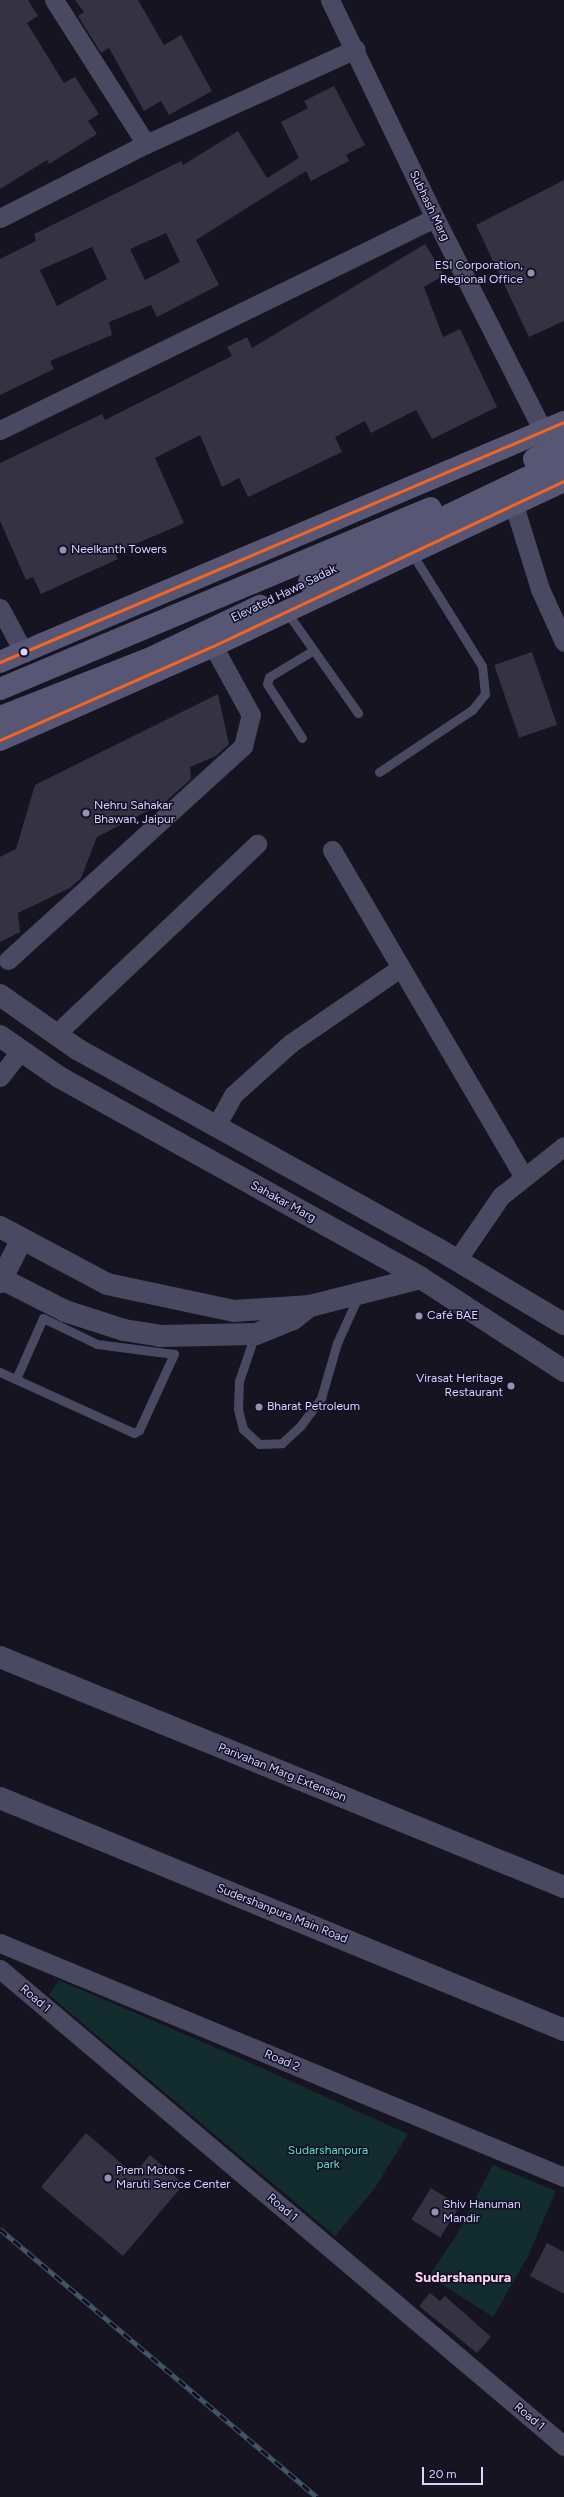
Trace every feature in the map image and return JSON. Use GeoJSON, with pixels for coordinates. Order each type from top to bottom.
{"type":"FeatureCollection","features":[{"type":"Feature","properties":{"kind":"main road"},"geometry":{"type":"LineString","coordinates":[[0,662],[564,422]]}},
{"type":"Feature","properties":{"kind":"main road","name":"Elevated Hawa Sadak"},"geometry":{"type":"LineString","coordinates":[[0,689],[294,567],[484,484],[564,444]]}},
{"type":"Feature","properties":{"kind":"main road","name":"Elevated Hawa Sadak"},"geometry":{"type":"LineString","coordinates":[[0,717],[153,657],[564,460]]}},
{"type":"Feature","properties":{"kind":"main road"},"geometry":{"type":"LineString","coordinates":[[0,740],[213,646],[285,610],[564,481]]}},
{"type":"Feature","properties":{"kind":"street"},"geometry":{"type":"LineString","coordinates":[[54,0],[146,144]]}},
{"type":"Feature","properties":{"kind":"street","name":"Subhash Marg"},"geometry":{"type":"LineString","coordinates":[[330,0],[355,49],[435,218],[543,431]]}},
{"type":"Feature","properties":{"kind":"street"},"geometry":{"type":"LineString","coordinates":[[0,218],[146,144],[355,49]]}},
{"type":"Feature","properties":{"kind":"street"},"geometry":{"type":"LineString","coordinates":[[0,430],[435,218]]}},
{"type":"Feature","properties":{"kind":"street"},"geometry":{"type":"LineString","coordinates":[[514,505],[540,589],[564,642]]}},
{"type":"Feature","properties":{"kind":"street"},"geometry":{"type":"LineString","coordinates":[[0,608],[24,653]]}},
{"type":"Feature","properties":{"kind":"street"},"geometry":{"type":"LineString","coordinates":[[8,960],[243,746],[251,715],[213,646]]}},
{"type":"Feature","properties":{"kind":"street"},"geometry":{"type":"LineString","coordinates":[[56,1034],[256,844]]}},
{"type":"Feature","properties":{"kind":"street"},"geometry":{"type":"LineString","coordinates":[[332,850],[524,1177]]}},
{"type":"Feature","properties":{"kind":"street"},"geometry":{"type":"LineString","coordinates":[[216,1126],[233,1095],[291,1043],[400,968]]}},
{"type":"Feature","properties":{"kind":"street"},"geometry":{"type":"LineString","coordinates":[[0,995],[56,1034],[216,1126],[457,1260],[564,1324]]}},
{"type":"Feature","properties":{"kind":"street","name":"Sahakar Marg"},"geometry":{"type":"LineString","coordinates":[[0,1036],[59,1077],[421,1278],[564,1371]]}},
{"type":"Feature","properties":{"kind":"street"},"geometry":{"type":"LineString","coordinates":[[0,1076],[20,1050]]}},
{"type":"Feature","properties":{"kind":"street"},"geometry":{"type":"LineString","coordinates":[[457,1260],[502,1196],[564,1146]]}},
{"type":"Feature","properties":{"kind":"street"},"geometry":{"type":"LineString","coordinates":[[0,1227],[107,1284],[234,1311],[310,1306],[421,1278]]}},
{"type":"Feature","properties":{"kind":"street"},"geometry":{"type":"LineString","coordinates":[[22,1239],[1,1280],[65,1311],[124,1330],[160,1336],[256,1334],[293,1319],[310,1306]]}},
{"type":"Feature","properties":{"kind":"street","name":"Parivahan Marg Extension"},"geometry":{"type":"LineString","coordinates":[[0,1658],[564,1887]]}},
{"type":"Feature","properties":{"kind":"street","name":"Sudershanpura Main Road"},"geometry":{"type":"LineString","coordinates":[[0,1798],[564,2030]]}},
{"type":"Feature","properties":{"kind":"street","name":"Road 2"},"geometry":{"type":"LineString","coordinates":[[0,1943],[564,2177]]}},
{"type":"Feature","properties":{"kind":"street","name":"Road 1"},"geometry":{"type":"LineString","coordinates":[[0,1970],[564,2446]]}},
{"type":"Feature","properties":{"kind":"lane"},"geometry":{"type":"LineString","coordinates":[[379,772],[472,710],[485,694],[482,666],[411,552]]}},
{"type":"Feature","properties":{"kind":"lane"},"geometry":{"type":"LineString","coordinates":[[285,610],[358,713]]}},
{"type":"Feature","properties":{"kind":"lane"},"geometry":{"type":"LineString","coordinates":[[302,738],[267,684],[269,677],[314,650]]}},
{"type":"Feature","properties":{"kind":"lane"},"geometry":{"type":"LineString","coordinates":[[256,1334],[239,1381],[238,1409],[243,1429],[259,1444],[282,1443],[301,1425],[321,1398],[337,1343],[360,1293]]}},
{"type":"Feature","properties":{"kind":"lane"},"geometry":{"type":"LineString","coordinates":[[0,1372],[134,1434],[139,1430],[174,1354],[97,1344],[43,1318],[16,1379]]}},
{"type":"Feature","properties":{"kind":"green space","name":"Sudarshanpura park"},"geometry":{"type":"Polygon","coordinates":[[[59,1980],[244,2060],[408,2134],[375,2188],[335,2236],[49,1995],[59,1980]]]}},
{"type":"Feature","properties":{"kind":"green space"},"geometry":{"type":"Polygon","coordinates":[[[493,2165],[556,2191],[528,2256],[493,2317],[429,2276],[457,2234],[493,2165]]]}},
{"type":"Feature","properties":{"kind":"building"},"geometry":{"type":"Polygon","coordinates":[[[0,0],[28,0],[38,16],[27,23],[64,83],[75,77],[99,114],[88,121],[97,134],[49,164],[47,160],[0,189],[0,0]]]}},
{"type":"Feature","properties":{"kind":"building"},"geometry":{"type":"Polygon","coordinates":[[[75,0],[138,0],[164,45],[181,35],[212,91],[169,115],[161,101],[144,111],[109,48],[101,53],[91,37],[78,16],[84,12],[75,0]]]}},
{"type":"Feature","properties":{"kind":"building"},"geometry":{"type":"Polygon","coordinates":[[[334,86],[365,145],[346,155],[349,161],[311,181],[306,171],[196,240],[219,285],[157,317],[151,305],[109,322],[112,335],[50,361],[54,369],[0,395],[0,259],[36,241],[34,234],[181,161],[183,165],[238,131],[267,178],[299,158],[281,122],[308,108],[304,101],[334,86]],[[166,233],[130,249],[145,280],[180,262],[166,233]],[[92,247],[40,270],[57,306],[107,279],[92,247]]]}},
{"type":"Feature","properties":{"kind":"building","name":"ESI Corporation, Regional Office"},"geometry":{"type":"Polygon","coordinates":[[[564,180],[564,321],[529,337],[476,225],[564,180]]]}},
{"type":"Feature","properties":{"kind":"building"},"geometry":{"type":"Polygon","coordinates":[[[425,244],[444,275],[424,287],[443,337],[460,329],[497,407],[432,439],[416,410],[371,433],[365,421],[335,437],[342,452],[248,497],[239,478],[222,487],[200,435],[155,458],[184,523],[115,553],[118,559],[41,594],[33,577],[26,580],[0,521],[0,463],[102,414],[105,420],[232,356],[227,347],[247,337],[252,348],[425,244]]]}},
{"type":"Feature","properties":{"kind":"building"},"geometry":{"type":"Polygon","coordinates":[[[532,652],[557,725],[519,738],[494,665],[532,652]]]}},
{"type":"Feature","properties":{"kind":"building","name":"Nehru Sahakar Bhawan, Jaipur"},"geometry":{"type":"Polygon","coordinates":[[[218,694],[229,744],[216,756],[190,767],[191,779],[165,802],[97,837],[81,878],[70,888],[18,913],[20,932],[0,942],[0,857],[16,849],[35,785],[218,694]]]}},
{"type":"Feature","properties":{"kind":"building"},"geometry":{"type":"Polygon","coordinates":[[[86,2133],[134,2174],[150,2155],[184,2184],[123,2256],[41,2187],[86,2133]]]}},
{"type":"Feature","properties":{"kind":"building","name":"Shiv Hanuman Mandir"},"geometry":{"type":"Polygon","coordinates":[[[431,2188],[460,2206],[440,2237],[411,2219],[431,2188]]]}},
{"type":"Feature","properties":{"kind":"building"},"geometry":{"type":"Polygon","coordinates":[[[547,2243],[564,2252],[564,2294],[530,2276],[547,2243]]]}},
{"type":"Feature","properties":{"kind":"building"},"geometry":{"type":"Polygon","coordinates":[[[430,2293],[440,2301],[445,2296],[491,2337],[477,2353],[419,2306],[430,2293]]]}},
{"type":"Feature","properties":{"kind":"railway"},"geometry":{"type":"LineString","coordinates":[[0,2229],[317,2497]]}},
{"type":"Feature","properties":{"kind":"transit line"},"geometry":{"type":"LineString","coordinates":[[0,662],[564,422]]}},
{"type":"Feature","properties":{"kind":"transit line"},"geometry":{"type":"LineString","coordinates":[[0,740],[213,646],[564,481]]}},
{"type":"Feature","properties":{"kind":"place","name":"ESI Corporation, Regional Office"},"geometry":{"type":"Point","coordinates":[531,273]}},
{"type":"Feature","properties":{"kind":"place","name":"Neelkanth Towers"},"geometry":{"type":"Point","coordinates":[63,550]}},
{"type":"Feature","properties":{"kind":"place","name":"Nehru Sahakar Bhawan, Jaipur"},"geometry":{"type":"Point","coordinates":[86,813]}},
{"type":"Feature","properties":{"kind":"place","name":"Café BAE"},"geometry":{"type":"Point","coordinates":[419,1316]}},
{"type":"Feature","properties":{"kind":"place","name":"Virasat Heritage Restaurant"},"geometry":{"type":"Point","coordinates":[511,1386]}},
{"type":"Feature","properties":{"kind":"place","name":"Bharat Petroleum"},"geometry":{"type":"Point","coordinates":[259,1407]}},
{"type":"Feature","properties":{"kind":"place","name":"Prem Motors - Maruti Servce Center"},"geometry":{"type":"Point","coordinates":[108,2178]}},
{"type":"Feature","properties":{"kind":"place","name":"Shiv Hanuman Mandir"},"geometry":{"type":"Point","coordinates":[435,2212]}},
{"type":"Feature","properties":{"kind":"district","name":"Sudarshanpura"},"geometry":{"type":"Point","coordinates":[463,2278]}}]}
